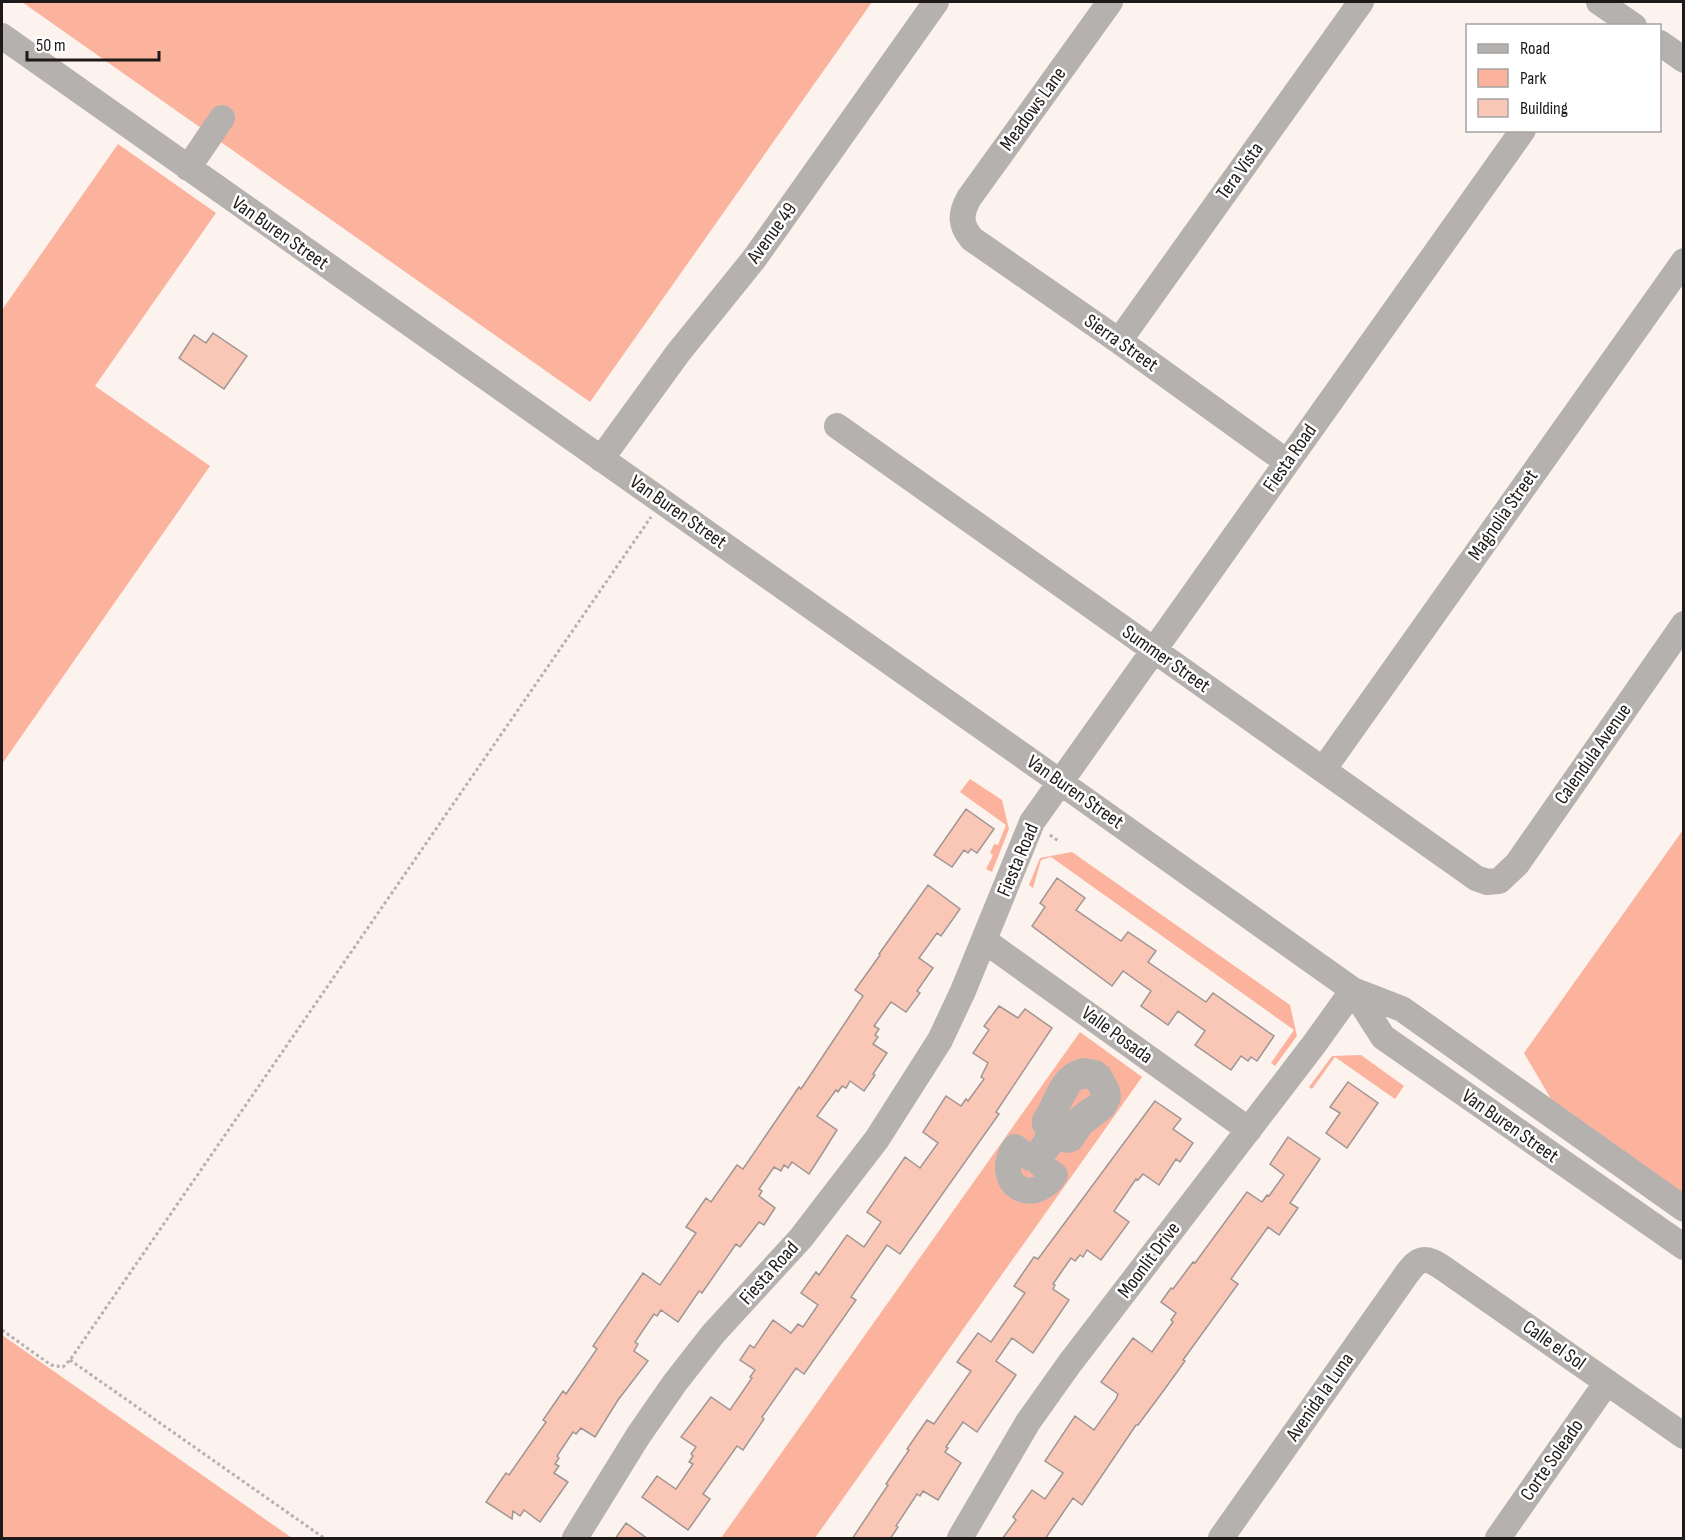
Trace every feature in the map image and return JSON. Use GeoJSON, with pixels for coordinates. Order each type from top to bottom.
{"type":"FeatureCollection","features":[{"type":"Feature","properties":{"kind":"street","name":"Avenue 49"},"geometry":{"type":"LineString","coordinates":[[601,459],[678,353],[754,259],[936,2]]}},
{"type":"Feature","properties":{"kind":"street","name":"Meadows Lane"},"geometry":{"type":"LineString","coordinates":[[961,219],[963,208],[969,198],[1110,2]]}},
{"type":"Feature","properties":{"kind":"street","name":"Tera Vista"},"geometry":{"type":"LineString","coordinates":[[1119,341],[1361,2]]}},
{"type":"Feature","properties":{"kind":"street"},"geometry":{"type":"LineString","coordinates":[[1602,12],[1629,24]]}},
{"type":"Feature","properties":{"kind":"street","name":"Van Buren Street"},"geometry":{"type":"LineString","coordinates":[[2,36],[1353,990],[1402,1010],[1683,1209]]}},
{"type":"Feature","properties":{"kind":"street"},"geometry":{"type":"LineString","coordinates":[[1661,44],[1683,60]]}},
{"type":"Feature","properties":{"kind":"street"},"geometry":{"type":"LineString","coordinates":[[188,168],[222,118]]}},
{"type":"Feature","properties":{"kind":"street","name":"Fiesta Road"},"geometry":{"type":"LineString","coordinates":[[575,1539],[638,1436],[674,1384],[713,1334],[801,1238],[877,1139],[940,1040],[963,991],[1032,822],[1522,132]]}},
{"type":"Feature","properties":{"kind":"street","name":"Sierra Street"},"geometry":{"type":"LineString","coordinates":[[961,219],[965,231],[972,239],[1287,462]]}},
{"type":"Feature","properties":{"kind":"street","name":"Magnolia Street"},"geometry":{"type":"LineString","coordinates":[[1323,770],[1683,261]]}},
{"type":"Feature","properties":{"kind":"street","name":"Summer Street"},"geometry":{"type":"LineString","coordinates":[[837,426],[1476,878],[1487,882],[1499,881]]}},
{"type":"Feature","properties":{"kind":"street","name":"Calendula Avenue"},"geometry":{"type":"LineString","coordinates":[[1499,881],[1518,864],[1683,624]]}},
{"type":"Feature","properties":{"kind":"street","name":"Valle Posada"},"geometry":{"type":"LineString","coordinates":[[984,941],[1249,1130]]}},
{"type":"Feature","properties":{"kind":"street","name":"Van Buren Street"},"geometry":{"type":"LineString","coordinates":[[1353,990],[1383,1037],[1683,1247]]}},
{"type":"Feature","properties":{"kind":"street","name":"Moonlit Drive"},"geometry":{"type":"LineString","coordinates":[[960,1539],[1028,1422],[1052,1388],[1353,990]]}},
{"type":"Feature","properties":{"kind":"street"},"geometry":{"type":"LineString","coordinates":[[1083,1071],[1095,1073],[1092,1077],[1079,1076],[1072,1079],[1054,1115],[1054,1122],[1059,1128],[1066,1130],[1077,1123],[1101,1104],[1103,1090],[1097,1080],[1099,1076],[1108,1097],[1103,1107],[1081,1124],[1071,1138],[1067,1140],[1055,1137],[1039,1159],[1041,1165],[1055,1175],[1049,1184],[1040,1190],[1028,1191],[1016,1187],[1009,1178],[1006,1167],[1015,1147],[1030,1158],[1036,1156],[1051,1134],[1045,1125],[1045,1120],[1065,1082],[1076,1073],[1083,1071]]}},
{"type":"Feature","properties":{"kind":"street","name":"Calle el Sol"},"geometry":{"type":"LineString","coordinates":[[1422,1259],[1432,1261],[1443,1268],[1683,1436]]}},
{"type":"Feature","properties":{"kind":"street","name":"Avenida la Luna"},"geometry":{"type":"LineString","coordinates":[[1221,1539],[1406,1275],[1414,1264],[1422,1259]]}},
{"type":"Feature","properties":{"kind":"street","name":"Corte Soleado"},"geometry":{"type":"LineString","coordinates":[[1498,1539],[1607,1382]]}},
{"type":"Feature","properties":{"kind":"path"},"geometry":{"type":"LineString","coordinates":[[2,1330],[51,1365],[63,1366],[70,1360],[662,501]]}},
{"type":"Feature","properties":{"kind":"path"},"geometry":{"type":"LineString","coordinates":[[70,1360],[324,1539]]}},
{"type":"Feature","properties":{"kind":"green space"},"geometry":{"type":"Polygon","coordinates":[[[22,2],[872,2],[590,402],[22,2]]]}},
{"type":"Feature","properties":{"kind":"green space"},"geometry":{"type":"Polygon","coordinates":[[[118,144],[216,213],[95,386],[210,466],[2,764],[2,310],[118,144]]]}},
{"type":"Feature","properties":{"kind":"green space"},"geometry":{"type":"Polygon","coordinates":[[[970,779],[1002,800],[1009,829],[992,872],[986,869],[993,855],[990,853],[994,844],[998,845],[1006,825],[960,792],[970,779]]]}},
{"type":"Feature","properties":{"kind":"green space"},"geometry":{"type":"Polygon","coordinates":[[[1683,830],[1683,1193],[1551,1099],[1524,1053],[1683,830]]]}},
{"type":"Feature","properties":{"kind":"green space"},"geometry":{"type":"Polygon","coordinates":[[[1072,852],[1290,1005],[1297,1036],[1275,1066],[1271,1063],[1294,1030],[1051,857],[1041,860],[1033,888],[1029,885],[1040,858],[1072,852]]]}},
{"type":"Feature","properties":{"kind":"green space"},"geometry":{"type":"Polygon","coordinates":[[[1080,1032],[1142,1077],[815,1538],[721,1538],[1080,1032]]]}},
{"type":"Feature","properties":{"kind":"green space"},"geometry":{"type":"Polygon","coordinates":[[[1361,1055],[1404,1086],[1395,1099],[1335,1057],[1312,1089],[1309,1087],[1332,1056],[1361,1055]]]}},
{"type":"Feature","properties":{"kind":"green space"},"geometry":{"type":"Polygon","coordinates":[[[2,1335],[292,1538],[2,1538],[2,1335]]]}},
{"type":"Feature","properties":{"kind":"building"},"geometry":{"type":"Polygon","coordinates":[[[213,333],[247,356],[224,389],[179,358],[194,335],[206,343],[213,333]]]}},
{"type":"Feature","properties":{"kind":"building"},"geometry":{"type":"Polygon","coordinates":[[[966,809],[994,829],[977,853],[971,849],[968,853],[964,850],[952,867],[934,855],[966,809]]]}},
{"type":"Feature","properties":{"kind":"building"},"geometry":{"type":"Polygon","coordinates":[[[1057,878],[1085,898],[1076,910],[1121,941],[1128,932],[1156,951],[1148,962],[1206,1002],[1213,993],[1274,1036],[1257,1061],[1251,1057],[1248,1061],[1241,1056],[1231,1070],[1195,1045],[1205,1031],[1178,1011],[1168,1025],[1141,1006],[1151,991],[1123,971],[1112,986],[1032,926],[1045,907],[1040,903],[1057,878]]]}},
{"type":"Feature","properties":{"kind":"building"},"geometry":{"type":"Polygon","coordinates":[[[928,885],[960,909],[941,936],[937,933],[919,958],[933,968],[917,991],[920,993],[906,1012],[891,1002],[874,1026],[879,1029],[875,1035],[878,1037],[873,1044],[887,1053],[864,1091],[850,1081],[846,1088],[842,1086],[838,1092],[836,1090],[817,1116],[837,1130],[809,1174],[792,1162],[788,1168],[784,1165],[781,1171],[774,1167],[759,1189],[762,1191],[759,1196],[775,1208],[764,1225],[759,1222],[740,1247],[736,1244],[702,1293],[699,1291],[678,1322],[661,1310],[657,1316],[654,1314],[635,1342],[638,1344],[634,1351],[648,1361],[618,1400],[595,1437],[581,1428],[576,1434],[573,1432],[557,1456],[559,1458],[555,1464],[559,1466],[554,1473],[568,1482],[540,1522],[524,1510],[520,1516],[513,1511],[512,1519],[486,1502],[506,1473],[509,1475],[546,1422],[543,1420],[563,1391],[566,1394],[597,1349],[593,1346],[643,1273],[660,1285],[696,1233],[686,1227],[706,1198],[711,1202],[737,1165],[743,1169],[799,1087],[801,1089],[863,996],[855,990],[928,885]]]}},
{"type":"Feature","properties":{"kind":"building"},"geometry":{"type":"Polygon","coordinates":[[[999,1006],[1018,1018],[1025,1009],[1052,1028],[996,1112],[999,1114],[900,1254],[887,1245],[851,1297],[856,1300],[804,1374],[796,1368],[762,1417],[764,1419],[743,1450],[737,1446],[703,1494],[710,1499],[688,1530],[642,1497],[657,1476],[676,1489],[693,1464],[689,1462],[696,1447],[681,1437],[711,1397],[730,1410],[755,1370],[740,1360],[750,1345],[754,1348],[773,1320],[791,1333],[798,1324],[803,1327],[818,1305],[801,1293],[816,1272],[819,1275],[847,1235],[864,1247],[881,1222],[867,1212],[905,1157],[920,1168],[938,1143],[923,1132],[946,1096],[961,1106],[966,1099],[968,1101],[984,1079],[981,1077],[988,1063],[973,1053],[989,1030],[984,1026],[999,1006]]]}},
{"type":"Feature","properties":{"kind":"building"},"geometry":{"type":"Polygon","coordinates":[[[1348,1082],[1378,1103],[1347,1148],[1326,1133],[1340,1113],[1330,1107],[1348,1082]]]}},
{"type":"Feature","properties":{"kind":"building"},"geometry":{"type":"Polygon","coordinates":[[[1155,1101],[1181,1119],[1173,1129],[1193,1143],[1180,1162],[1176,1159],[1159,1185],[1143,1174],[1138,1180],[1136,1179],[1114,1211],[1129,1222],[1101,1260],[1087,1250],[1083,1257],[1080,1255],[1075,1261],[1071,1258],[1053,1284],[1055,1285],[1053,1289],[1069,1300],[1033,1353],[1012,1338],[996,1361],[1016,1375],[977,1432],[963,1422],[946,1447],[948,1448],[945,1452],[961,1463],[938,1500],[923,1491],[920,1496],[917,1494],[890,1539],[852,1539],[927,1420],[934,1424],[971,1371],[957,1362],[978,1333],[991,1342],[1025,1293],[1014,1286],[1034,1257],[1038,1259],[1155,1101]]]}},
{"type":"Feature","properties":{"kind":"building"},"geometry":{"type":"Polygon","coordinates":[[[1288,1137],[1320,1159],[1290,1203],[1298,1208],[1279,1235],[1268,1227],[1231,1279],[1238,1284],[1183,1360],[1185,1361],[1136,1425],[1082,1505],[1073,1498],[1045,1539],[1002,1539],[1016,1520],[1013,1517],[1032,1490],[1045,1499],[1063,1473],[1045,1461],[1075,1416],[1094,1430],[1116,1399],[1118,1394],[1101,1382],[1133,1338],[1152,1352],[1173,1322],[1171,1320],[1176,1313],[1161,1302],[1171,1288],[1173,1289],[1193,1262],[1195,1263],[1247,1192],[1262,1202],[1284,1175],[1270,1164],[1288,1137]]]}},
{"type":"Feature","properties":{"kind":"building"},"geometry":{"type":"Polygon","coordinates":[[[626,1523],[648,1539],[615,1539],[626,1523]]]}}]}
